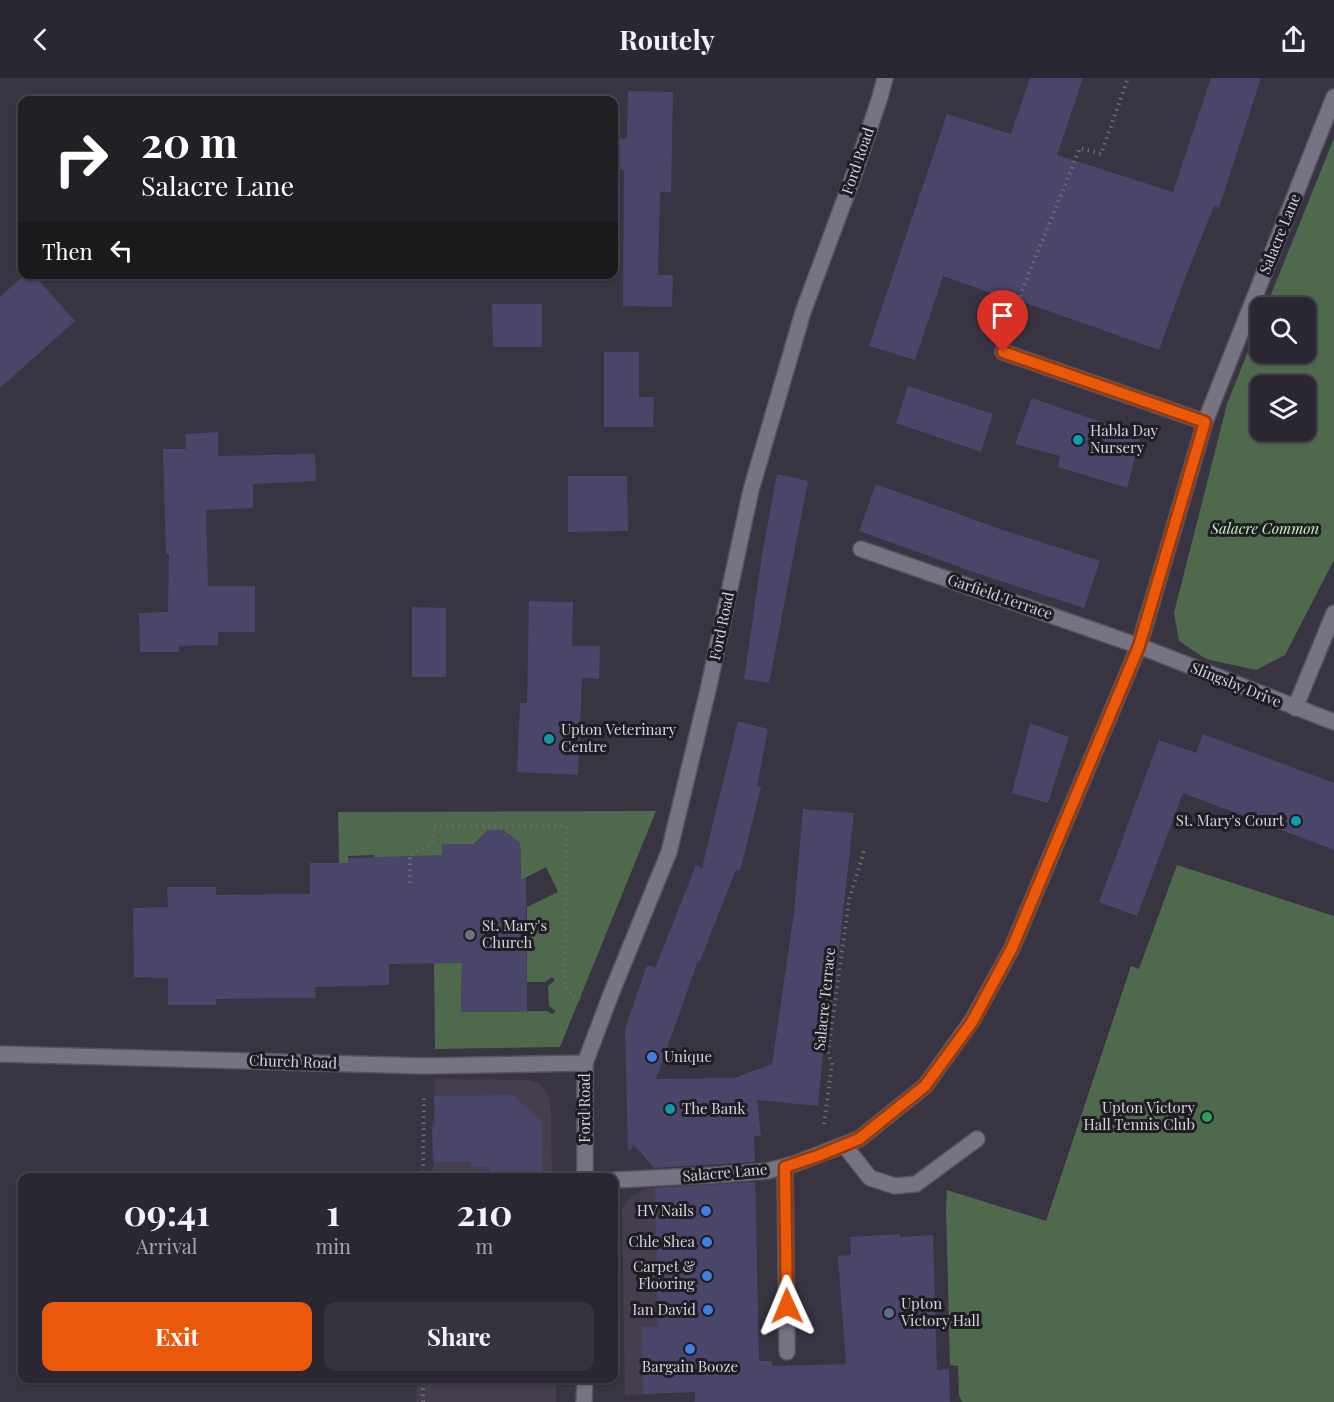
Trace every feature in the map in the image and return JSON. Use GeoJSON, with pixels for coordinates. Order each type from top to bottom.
{"type":"FeatureCollection","features":[{"type":"Feature","properties":{"kind":"street","name":"Ford Road"},"geometry":{"type":"LineString","coordinates":[[585,1173],[585,1064],[669,852],[708,690],[751,490],[803,312],[856,169],[885,78]]}},
{"type":"Feature","properties":{"kind":"street","name":"Salacre Lane"},"geometry":{"type":"LineString","coordinates":[[618,1180],[767,1171],[820,1155],[859,1139],[925,1086],[972,1022],[1012,948],[1139,646],[1205,422],[1334,97]]}},
{"type":"Feature","properties":{"kind":"street"},"geometry":{"type":"LineString","coordinates":[[1003,352],[1205,422]]}},
{"type":"Feature","properties":{"kind":"street","name":"Garfield Terrace"},"geometry":{"type":"LineString","coordinates":[[861,549],[1139,646]]}},
{"type":"Feature","properties":{"kind":"street"},"geometry":{"type":"LineString","coordinates":[[1295,708],[1334,613]]}},
{"type":"Feature","properties":{"kind":"street","name":"Slingsby Drive"},"geometry":{"type":"LineString","coordinates":[[1139,646],[1334,722]]}},
{"type":"Feature","properties":{"kind":"street","name":"Church Road"},"geometry":{"type":"LineString","coordinates":[[0,1054],[424,1066],[585,1064]]}},
{"type":"Feature","properties":{"kind":"street"},"geometry":{"type":"LineString","coordinates":[[844,1145],[870,1178],[896,1186],[916,1184],[977,1139]]}},
{"type":"Feature","properties":{"kind":"street"},"geometry":{"type":"LineString","coordinates":[[785,1167],[788,1352]]}},
{"type":"Feature","properties":{"kind":"street"},"geometry":{"type":"LineString","coordinates":[[584,1402],[585,1383]]}},
{"type":"Feature","properties":{"kind":"path"},"geometry":{"type":"LineString","coordinates":[[1003,352],[1024,283],[1080,148],[1101,154],[1128,78]]}},
{"type":"Feature","properties":{"kind":"path"},"geometry":{"type":"LineString","coordinates":[[410,883],[410,855],[432,844],[433,826],[566,826],[565,987],[573,997],[605,1010]]}},
{"type":"Feature","properties":{"kind":"path","name":"Salacre Terrace"},"geometry":{"type":"LineString","coordinates":[[820,1155],[832,1064],[828,1053],[849,900],[865,848]]}},
{"type":"Feature","properties":{"kind":"path"},"geometry":{"type":"LineString","coordinates":[[423,1173],[424,1066]]}},
{"type":"Feature","properties":{"kind":"path"},"geometry":{"type":"LineString","coordinates":[[423,1383],[423,1402]]}},
{"type":"Feature","properties":{"kind":"shaded area"},"geometry":{"type":"Polygon","coordinates":[[[435,1079],[527,1080],[539,1083],[548,1094],[551,1111],[552,1173],[433,1173],[432,1127],[435,1079]]]}},
{"type":"Feature","properties":{"kind":"shaded area"},"geometry":{"type":"Polygon","coordinates":[[[746,1183],[756,1192],[758,1336],[695,1392],[625,1395],[622,1208],[632,1196],[648,1188],[746,1183]]]}},
{"type":"Feature","properties":{"kind":"shaded area"},"geometry":{"type":"Polygon","coordinates":[[[417,1383],[432,1385],[432,1383],[556,1383],[556,1402],[416,1402],[417,1383]]]}},
{"type":"Feature","properties":{"kind":"green space","name":"Salacre Common"},"geometry":{"type":"Polygon","coordinates":[[[1334,138],[1334,560],[1285,655],[1256,670],[1206,659],[1179,641],[1174,613],[1227,404],[1250,346],[1250,363],[1316,363],[1316,297],[1270,297],[1334,138]]]}},
{"type":"Feature","properties":{"kind":"green space"},"geometry":{"type":"Polygon","coordinates":[[[656,811],[560,1047],[435,1049],[434,963],[462,963],[461,1012],[547,1011],[552,1014],[556,1011],[549,1006],[548,986],[555,980],[552,977],[545,982],[527,982],[527,907],[558,892],[546,867],[521,880],[520,843],[503,830],[488,830],[472,846],[442,845],[442,855],[375,863],[374,855],[348,856],[348,863],[339,863],[338,812],[656,811]]]}},
{"type":"Feature","properties":{"kind":"green space","name":"Upton Victory Hall Tennis Club"},"geometry":{"type":"Polygon","coordinates":[[[1177,865],[1334,916],[1334,1402],[962,1402],[959,1395],[958,1366],[950,1365],[947,1190],[1046,1221],[1131,966],[1139,969],[1177,865]]]}},
{"type":"Feature","properties":{"kind":"building"},"geometry":{"type":"Polygon","coordinates":[[[1030,78],[1083,78],[1057,155],[1173,192],[1211,78],[1261,78],[1219,208],[1214,206],[1159,350],[943,276],[915,360],[869,346],[947,114],[1011,134],[1030,78]]]}},
{"type":"Feature","properties":{"kind":"building"},"geometry":{"type":"Polygon","coordinates":[[[628,91],[673,92],[671,192],[660,192],[658,275],[673,275],[672,307],[623,306],[624,170],[618,170],[618,138],[627,139],[628,91]]]}},
{"type":"Feature","properties":{"kind":"building"},"geometry":{"type":"Polygon","coordinates":[[[20,279],[37,279],[75,321],[0,388],[0,297],[20,279]]]}},
{"type":"Feature","properties":{"kind":"building"},"geometry":{"type":"Polygon","coordinates":[[[492,304],[542,304],[542,347],[493,347],[492,304]]]}},
{"type":"Feature","properties":{"kind":"building"},"geometry":{"type":"Polygon","coordinates":[[[604,352],[639,352],[639,397],[654,397],[653,427],[604,427],[604,352]]]}},
{"type":"Feature","properties":{"kind":"building"},"geometry":{"type":"Polygon","coordinates":[[[908,386],[993,414],[981,452],[896,423],[908,386]]]}},
{"type":"Feature","properties":{"kind":"building","name":"Habla Day Nursery"},"geometry":{"type":"Polygon","coordinates":[[[1032,398],[1141,436],[1127,488],[1058,467],[1060,456],[1015,444],[1032,398]]]}},
{"type":"Feature","properties":{"kind":"building"},"geometry":{"type":"Polygon","coordinates":[[[218,432],[218,456],[315,454],[316,481],[253,484],[253,508],[206,510],[208,586],[255,586],[255,632],[218,632],[218,645],[179,646],[179,652],[140,652],[139,613],[168,612],[169,554],[166,554],[163,449],[186,449],[185,434],[218,432]]]}},
{"type":"Feature","properties":{"kind":"building"},"geometry":{"type":"Polygon","coordinates":[[[777,474],[808,481],[769,683],[744,679],[762,555],[777,474]]]}},
{"type":"Feature","properties":{"kind":"building"},"geometry":{"type":"Polygon","coordinates":[[[568,476],[627,476],[628,531],[568,532],[568,476]]]}},
{"type":"Feature","properties":{"kind":"building"},"geometry":{"type":"Polygon","coordinates":[[[876,484],[1000,529],[1100,561],[1084,608],[982,575],[859,531],[876,484]]]}},
{"type":"Feature","properties":{"kind":"building"},"geometry":{"type":"Polygon","coordinates":[[[529,601],[573,602],[572,646],[600,646],[599,679],[582,678],[578,775],[517,772],[520,703],[527,703],[529,601]]]}},
{"type":"Feature","properties":{"kind":"building"},"geometry":{"type":"Polygon","coordinates":[[[412,607],[446,608],[446,677],[412,677],[412,607]]]}},
{"type":"Feature","properties":{"kind":"building"},"geometry":{"type":"Polygon","coordinates":[[[738,721],[768,729],[757,786],[761,787],[740,871],[736,870],[700,961],[698,961],[656,1079],[735,1078],[772,1064],[794,913],[803,809],[854,813],[836,976],[826,1042],[824,1042],[818,1106],[757,1100],[761,1136],[754,1136],[755,1162],[654,1168],[633,1144],[631,1150],[628,1150],[625,1029],[647,965],[655,968],[696,865],[702,868],[738,721]]]}},
{"type":"Feature","properties":{"kind":"building"},"geometry":{"type":"Polygon","coordinates":[[[1030,723],[1069,737],[1048,803],[1012,793],[1030,723]]]}},
{"type":"Feature","properties":{"kind":"building","name":"St. Mary's Court"},"geometry":{"type":"Polygon","coordinates":[[[1203,734],[1334,783],[1334,850],[1183,793],[1137,916],[1099,902],[1159,740],[1196,753],[1203,734]]]}},
{"type":"Feature","properties":{"kind":"building"},"geometry":{"type":"Polygon","coordinates":[[[488,830],[503,830],[520,843],[521,880],[526,877],[527,1011],[461,1012],[462,963],[389,964],[389,985],[315,987],[316,998],[216,999],[216,1005],[168,1005],[168,978],[134,977],[133,908],[168,907],[167,887],[216,887],[216,895],[310,894],[310,863],[348,863],[348,858],[442,855],[442,844],[475,844],[488,830]]]}},
{"type":"Feature","properties":{"kind":"building"},"geometry":{"type":"Polygon","coordinates":[[[513,1095],[542,1122],[542,1173],[490,1173],[489,1167],[471,1167],[471,1162],[434,1162],[432,1127],[435,1126],[434,1096],[513,1095]]]}},
{"type":"Feature","properties":{"kind":"building"},"geometry":{"type":"Polygon","coordinates":[[[755,1182],[759,1361],[772,1361],[772,1366],[846,1364],[838,1256],[851,1255],[850,1237],[933,1235],[937,1370],[949,1369],[950,1402],[695,1402],[695,1392],[643,1394],[642,1327],[658,1327],[655,1188],[755,1182]]]}},
{"type":"Feature","properties":{"kind":"place","name":"Habla Day Nursery"},"geometry":{"type":"Point","coordinates":[1078,440]}},
{"type":"Feature","properties":{"kind":"place","name":"Upton Veterinary Centre"},"geometry":{"type":"Point","coordinates":[549,739]}},
{"type":"Feature","properties":{"kind":"place","name":"St. Mary's Court"},"geometry":{"type":"Point","coordinates":[1296,821]}},
{"type":"Feature","properties":{"kind":"place","name":"St. Mary's Church"},"geometry":{"type":"Point","coordinates":[470,935]}},
{"type":"Feature","properties":{"kind":"place","name":"Unique"},"geometry":{"type":"Point","coordinates":[652,1057]}},
{"type":"Feature","properties":{"kind":"place","name":"The Bank"},"geometry":{"type":"Point","coordinates":[670,1109]}},
{"type":"Feature","properties":{"kind":"place","name":"Upton Victory Hall Tennis Club"},"geometry":{"type":"Point","coordinates":[1207,1117]}},
{"type":"Feature","properties":{"kind":"place","name":"HV Nails"},"geometry":{"type":"Point","coordinates":[706,1211]}},
{"type":"Feature","properties":{"kind":"place","name":"Chle Shea"},"geometry":{"type":"Point","coordinates":[707,1242]}},
{"type":"Feature","properties":{"kind":"place","name":"Carpet & Flooring"},"geometry":{"type":"Point","coordinates":[707,1276]}},
{"type":"Feature","properties":{"kind":"place","name":"Ian David"},"geometry":{"type":"Point","coordinates":[708,1310]}},
{"type":"Feature","properties":{"kind":"place","name":"Upton Victory Hall"},"geometry":{"type":"Point","coordinates":[889,1313]}},
{"type":"Feature","properties":{"kind":"place","name":"Bargain Booze"},"geometry":{"type":"Point","coordinates":[690,1349]}},
{"type":"Feature","properties":{"kind":"route"},"geometry":{"type":"LineString","coordinates":[[787,1306],[785,1167],[859,1139],[925,1086],[972,1022],[1012,948],[1139,646],[1205,422],[1003,352]]}}]}
